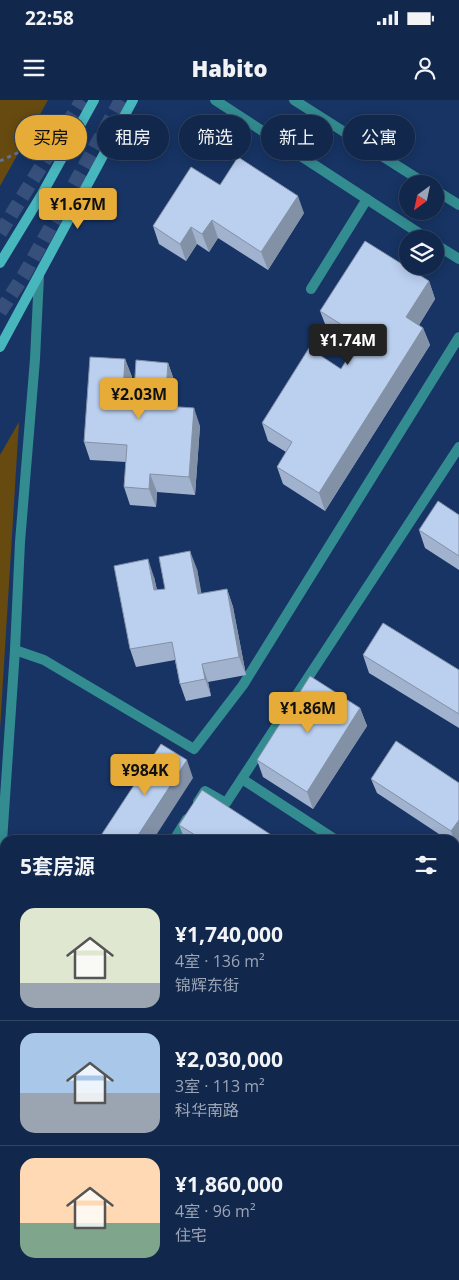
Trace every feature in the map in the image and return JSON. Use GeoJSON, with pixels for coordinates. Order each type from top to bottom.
{"type":"FeatureCollection","features":[{"type":"Feature","properties":{"kind":"main road"},"geometry":{"type":"LineString","coordinates":[[0,264],[42,194],[94,100]]}},
{"type":"Feature","properties":{"kind":"main road"},"geometry":{"type":"LineString","coordinates":[[0,347],[40,276],[133,100]]}},
{"type":"Feature","properties":{"kind":"street"},"geometry":{"type":"LineString","coordinates":[[215,100],[414,230]]}},
{"type":"Feature","properties":{"kind":"street"},"geometry":{"type":"LineString","coordinates":[[294,100],[412,175]]}},
{"type":"Feature","properties":{"kind":"street"},"geometry":{"type":"LineString","coordinates":[[444,196],[459,205]]}},
{"type":"Feature","properties":{"kind":"street"},"geometry":{"type":"LineString","coordinates":[[311,290],[367,199]]}},
{"type":"Feature","properties":{"kind":"street"},"geometry":{"type":"LineString","coordinates":[[444,250],[459,259]]}},
{"type":"Feature","properties":{"kind":"street"},"geometry":{"type":"LineString","coordinates":[[2,835],[20,542],[40,276]]}},
{"type":"Feature","properties":{"kind":"street"},"geometry":{"type":"LineString","coordinates":[[15,650],[44,660],[194,749],[243,685],[459,337]]}},
{"type":"Feature","properties":{"kind":"street"},"geometry":{"type":"LineString","coordinates":[[177,835],[205,790],[226,803],[458,452]]}},
{"type":"Feature","properties":{"kind":"street"},"geometry":{"type":"LineString","coordinates":[[242,779],[328,835]]}},
{"type":"Feature","properties":{"kind":"path"},"geometry":{"type":"LineString","coordinates":[[0,161],[15,154]]}},
{"type":"Feature","properties":{"kind":"shaded area"},"geometry":{"type":"Polygon","coordinates":[[[0,100],[48,100],[40,115],[15,115],[15,159],[0,186],[0,100]]]}},
{"type":"Feature","properties":{"kind":"shaded area"},"geometry":{"type":"Polygon","coordinates":[[[19,422],[0,729],[0,455],[19,422]]]}},
{"type":"Feature","properties":{"kind":"building"},"geometry":{"type":"Polygon","coordinates":[[[236,160],[243,160],[298,196],[261,252],[212,220],[202,234],[191,227],[180,244],[153,226],[191,167],[220,185],[236,160]]]}},
{"type":"Feature","properties":{"kind":"building"},"geometry":{"type":"Polygon","coordinates":[[[365,241],[399,262],[399,275],[419,275],[429,281],[406,317],[423,328],[319,493],[277,467],[292,442],[262,423],[309,348],[341,369],[361,337],[320,311],[365,241]]]}},
{"type":"Feature","properties":{"kind":"building"},"geometry":{"type":"Polygon","coordinates":[[[90,357],[125,359],[123,391],[134,392],[136,360],[168,363],[165,406],[194,408],[189,477],[150,474],[149,489],[124,487],[127,445],[84,442],[90,357]]]}},
{"type":"Feature","properties":{"kind":"building"},"geometry":{"type":"Polygon","coordinates":[[[438,501],[459,515],[459,556],[419,530],[438,501]]]}},
{"type":"Feature","properties":{"kind":"building"},"geometry":{"type":"Polygon","coordinates":[[[190,551],[198,594],[227,589],[239,657],[202,664],[205,679],[180,684],[172,642],[130,649],[114,566],[148,559],[154,590],[165,589],[159,557],[190,551]]]}},
{"type":"Feature","properties":{"kind":"building"},"geometry":{"type":"Polygon","coordinates":[[[383,623],[459,670],[459,714],[363,655],[383,623]]]}},
{"type":"Feature","properties":{"kind":"building"},"geometry":{"type":"Polygon","coordinates":[[[310,676],[360,708],[307,792],[257,760],[310,676]]]}},
{"type":"Feature","properties":{"kind":"building"},"geometry":{"type":"Polygon","coordinates":[[[396,741],[459,783],[459,820],[451,831],[371,779],[396,741]]]}},
{"type":"Feature","properties":{"kind":"building"},"geometry":{"type":"Polygon","coordinates":[[[161,744],[187,760],[138,835],[101,835],[161,744]]]}},
{"type":"Feature","properties":{"kind":"building"},"geometry":{"type":"Polygon","coordinates":[[[202,790],[271,835],[195,835],[179,825],[202,790]]]}},
{"type":"Feature","properties":{"kind":"tunnel"},"geometry":{"type":"LineString","coordinates":[[0,233],[82,100]]}},
{"type":"Feature","properties":{"kind":"tunnel"},"geometry":{"type":"LineString","coordinates":[[0,312],[24,275],[121,100]]}}]}
